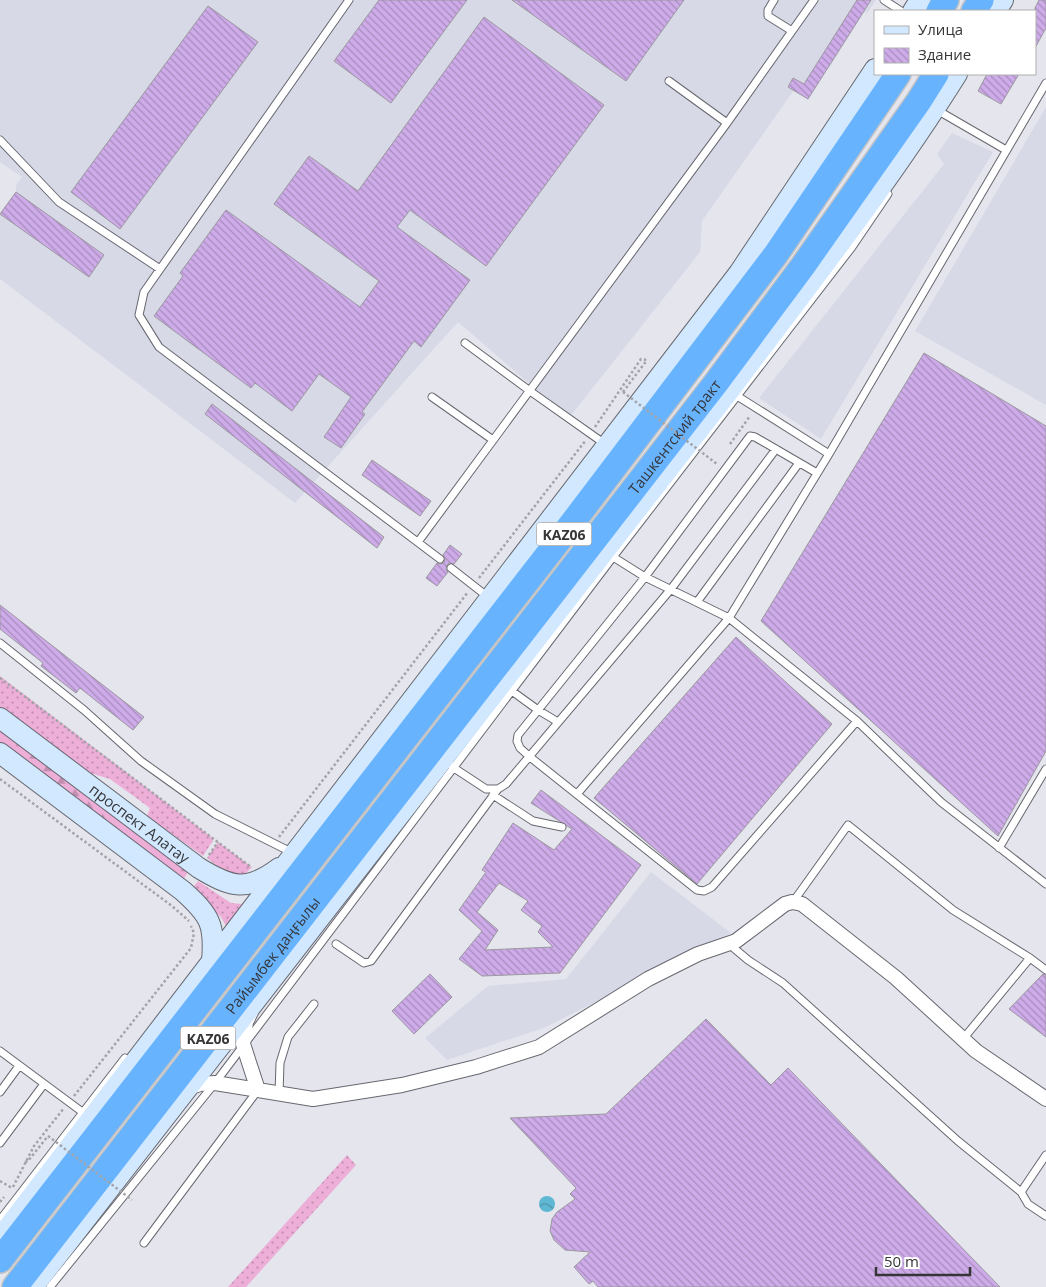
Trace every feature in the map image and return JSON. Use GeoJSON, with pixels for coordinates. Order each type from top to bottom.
{"type":"FeatureCollection","features":[{"type":"Feature","properties":{"kind":"highway","name":"KАZ06"},"geometry":{"type":"LineString","coordinates":[[213,973],[560,539],[776,254],[897,75]]}},
{"type":"Feature","properties":{"kind":"highway","name":"Ташкентский тракт"},"geometry":{"type":"LineString","coordinates":[[400,789],[716,383],[804,266],[935,75]]}},
{"type":"Feature","properties":{"kind":"highway","name":"Райымбек даңғылы"},"geometry":{"type":"LineString","coordinates":[[15,1287],[400,789]]}},
{"type":"Feature","properties":{"kind":"highway","name":"Райымбек даңғылы"},"geometry":{"type":"LineString","coordinates":[[0,1260],[213,973]]}},
{"type":"Feature","properties":{"kind":"main road"},"geometry":{"type":"LineString","coordinates":[[0,1238],[87,1116],[213,973],[292,858],[487,596],[739,273],[874,70]]}},
{"type":"Feature","properties":{"kind":"main road"},"geometry":{"type":"LineString","coordinates":[[33,1287],[258,998],[448,764],[608,554],[734,394],[956,75]]}},
{"type":"Feature","properties":{"kind":"main road","name":"проспект Алатау"},"geometry":{"type":"LineString","coordinates":[[0,718],[199,868],[218,880],[234,885],[249,885],[266,878],[292,858]]}},
{"type":"Feature","properties":{"kind":"main road","name":"проспект Алатау"},"geometry":{"type":"LineString","coordinates":[[0,753],[199,905],[208,918],[213,933],[213,973]]}},
{"type":"Feature","properties":{"kind":"street"},"geometry":{"type":"LineString","coordinates":[[188,1088],[200,1084],[215,1084],[312,1099],[402,1085],[476,1067],[539,1047],[648,979],[698,954],[736,941],[785,904],[792,902],[802,904],[896,978],[976,1051],[1046,1099]]}},
{"type":"Feature","properties":{"kind":"street"},"geometry":{"type":"LineString","coordinates":[[258,998],[246,1022],[243,1044],[258,1090]]}},
{"type":"Feature","properties":{"kind":"lane"},"geometry":{"type":"LineString","coordinates":[[349,0],[144,292],[139,315],[159,347],[440,559]]}},
{"type":"Feature","properties":{"kind":"lane"},"geometry":{"type":"LineString","coordinates":[[774,0],[768,10],[768,16],[792,31]]}},
{"type":"Feature","properties":{"kind":"lane"},"geometry":{"type":"LineString","coordinates":[[418,542],[727,123],[814,0]]}},
{"type":"Feature","properties":{"kind":"lane"},"geometry":{"type":"LineString","coordinates":[[884,0],[899,10]]}},
{"type":"Feature","properties":{"kind":"lane"},"geometry":{"type":"LineString","coordinates":[[669,81],[727,123]]}},
{"type":"Feature","properties":{"kind":"lane"},"geometry":{"type":"LineString","coordinates":[[577,794],[729,618],[829,454],[1046,83]]}},
{"type":"Feature","properties":{"kind":"lane"},"geometry":{"type":"LineString","coordinates":[[921,143],[935,108],[1006,150]]}},
{"type":"Feature","properties":{"kind":"lane"},"geometry":{"type":"LineString","coordinates":[[0,140],[59,202],[160,269]]}},
{"type":"Feature","properties":{"kind":"lane"},"geometry":{"type":"LineString","coordinates":[[829,454],[734,394],[852,247],[890,191]]}},
{"type":"Feature","properties":{"kind":"lane"},"geometry":{"type":"LineString","coordinates":[[465,343],[604,444]]}},
{"type":"Feature","properties":{"kind":"lane"},"geometry":{"type":"LineString","coordinates":[[432,397],[493,440]]}},
{"type":"Feature","properties":{"kind":"lane"},"geometry":{"type":"LineString","coordinates":[[817,473],[755,436],[750,436],[645,577],[518,735],[517,742],[520,748],[530,757],[697,890],[704,891],[712,887],[857,721]]}},
{"type":"Feature","properties":{"kind":"lane"},"geometry":{"type":"LineString","coordinates":[[336,944],[364,963],[372,961],[495,792],[506,784],[530,757],[671,590],[776,449]]}},
{"type":"Feature","properties":{"kind":"lane"},"geometry":{"type":"LineString","coordinates":[[697,602],[799,463]]}},
{"type":"Feature","properties":{"kind":"lane"},"geometry":{"type":"LineString","coordinates":[[608,554],[645,577],[729,618],[857,721],[941,802],[1046,884]]}},
{"type":"Feature","properties":{"kind":"lane"},"geometry":{"type":"LineString","coordinates":[[451,568],[487,596]]}},
{"type":"Feature","properties":{"kind":"lane"},"geometry":{"type":"LineString","coordinates":[[0,643],[84,710],[141,761],[214,814],[274,844],[292,858]]}},
{"type":"Feature","properties":{"kind":"lane"},"geometry":{"type":"LineString","coordinates":[[507,688],[558,722]]}},
{"type":"Feature","properties":{"kind":"lane"},"geometry":{"type":"LineString","coordinates":[[50,1287],[215,1084],[448,764],[486,789],[495,792],[533,821],[562,828]]}},
{"type":"Feature","properties":{"kind":"lane"},"geometry":{"type":"LineString","coordinates":[[1000,848],[1046,769]]}},
{"type":"Feature","properties":{"kind":"lane"},"geometry":{"type":"LineString","coordinates":[[792,902],[848,825],[953,910],[1046,970]]}},
{"type":"Feature","properties":{"kind":"lane"},"geometry":{"type":"LineString","coordinates":[[729,944],[748,960],[783,983],[958,1141],[1021,1192],[1028,1204],[1046,1216]]}},
{"type":"Feature","properties":{"kind":"lane"},"geometry":{"type":"LineString","coordinates":[[963,1039],[1030,958]]}},
{"type":"Feature","properties":{"kind":"lane"},"geometry":{"type":"LineString","coordinates":[[190,976],[213,973]]}},
{"type":"Feature","properties":{"kind":"lane"},"geometry":{"type":"LineString","coordinates":[[279,1094],[280,1063],[288,1037],[314,1004]]}},
{"type":"Feature","properties":{"kind":"lane"},"geometry":{"type":"LineString","coordinates":[[0,1051],[87,1116]]}},
{"type":"Feature","properties":{"kind":"lane"},"geometry":{"type":"LineString","coordinates":[[0,1220],[87,1116],[130,1052]]}},
{"type":"Feature","properties":{"kind":"lane"},"geometry":{"type":"LineString","coordinates":[[0,1092],[19,1066]]}},
{"type":"Feature","properties":{"kind":"lane"},"geometry":{"type":"LineString","coordinates":[[0,1144],[44,1084]]}},
{"type":"Feature","properties":{"kind":"lane"},"geometry":{"type":"LineString","coordinates":[[144,1243],[258,1090]]}},
{"type":"Feature","properties":{"kind":"lane"},"geometry":{"type":"LineString","coordinates":[[1021,1192],[1046,1155]]}},
{"type":"Feature","properties":{"kind":"path"},"geometry":{"type":"LineString","coordinates":[[274,844],[591,433],[641,359],[647,360],[623,392],[718,464]]}},
{"type":"Feature","properties":{"kind":"path"},"geometry":{"type":"LineString","coordinates":[[738,433],[756,408]]}},
{"type":"Feature","properties":{"kind":"path"},"geometry":{"type":"LineString","coordinates":[[0,678],[252,868],[257,866]]}},
{"type":"Feature","properties":{"kind":"path"},"geometry":{"type":"LineString","coordinates":[[0,779],[172,906],[190,922],[194,933],[191,948],[34,1146],[12,1188],[0,1181]]}},
{"type":"Feature","properties":{"kind":"path"},"geometry":{"type":"LineString","coordinates":[[206,858],[218,842]]}},
{"type":"Feature","properties":{"kind":"path"},"geometry":{"type":"LineString","coordinates":[[25,1162],[28,1161],[48,1136],[132,1200]]}},
{"type":"Feature","properties":{"kind":"path"},"geometry":{"type":"LineString","coordinates":[[0,1202],[6,1195]]}},
{"type":"Feature","properties":{"kind":"shaded area"},"geometry":{"type":"Polygon","coordinates":[[[0,0],[876,0],[868,12],[859,14],[862,16],[829,68],[825,66],[824,72],[794,90],[702,221],[700,252],[569,418],[458,322],[295,503],[0,279],[0,215],[16,192],[16,185],[22,177],[0,162],[0,0]]]}},
{"type":"Feature","properties":{"kind":"shaded area"},"geometry":{"type":"Polygon","coordinates":[[[1046,107],[1046,405],[915,331],[1046,107]]]}},
{"type":"Feature","properties":{"kind":"shaded area"},"geometry":{"type":"Polygon","coordinates":[[[952,133],[993,152],[821,439],[759,398],[944,164],[937,154],[952,133]]]}},
{"type":"Feature","properties":{"kind":"shaded area"},"geometry":{"type":"Polygon","coordinates":[[[651,872],[731,933],[546,1027],[447,1060],[425,1038],[488,986],[566,979],[651,872]]]}},
{"type":"Feature","properties":{"kind":"green space"},"geometry":{"type":"Polygon","coordinates":[[[0,676],[214,839],[203,856],[147,816],[150,808],[110,779],[90,773],[0,707],[0,676]]]}},
{"type":"Feature","properties":{"kind":"green space"},"geometry":{"type":"Polygon","coordinates":[[[0,729],[188,872],[182,882],[0,743],[0,729]]]}},
{"type":"Feature","properties":{"kind":"green space"},"geometry":{"type":"Polygon","coordinates":[[[218,842],[252,867],[240,879],[227,874],[207,858],[218,842]]]}},
{"type":"Feature","properties":{"kind":"green space"},"geometry":{"type":"Polygon","coordinates":[[[198,881],[231,903],[242,904],[226,926],[221,917],[191,890],[198,881]]]}},
{"type":"Feature","properties":{"kind":"green space"},"geometry":{"type":"Polygon","coordinates":[[[347,1155],[356,1165],[246,1287],[228,1287],[347,1155]]]}},
{"type":"Feature","properties":{"kind":"water"},"geometry":{"type":"Polygon","coordinates":[[[547,1196],[555,1204],[547,1212],[539,1204],[547,1196]]]}},
{"type":"Feature","properties":{"kind":"building"},"geometry":{"type":"Polygon","coordinates":[[[379,0],[467,0],[391,103],[334,61],[379,0]]]}},
{"type":"Feature","properties":{"kind":"building"},"geometry":{"type":"Polygon","coordinates":[[[512,0],[684,0],[626,81],[512,0]]]}},
{"type":"Feature","properties":{"kind":"building"},"geometry":{"type":"Polygon","coordinates":[[[857,0],[871,0],[808,99],[788,87],[793,78],[804,84],[857,0]]]}},
{"type":"Feature","properties":{"kind":"building"},"geometry":{"type":"Polygon","coordinates":[[[1039,0],[1046,0],[1046,28],[1036,46],[1036,10],[1035,8],[1039,0]]]}},
{"type":"Feature","properties":{"kind":"building"},"geometry":{"type":"Polygon","coordinates":[[[208,6],[258,42],[120,229],[71,192],[208,6]]]}},
{"type":"Feature","properties":{"kind":"building"},"geometry":{"type":"Polygon","coordinates":[[[484,17],[604,105],[486,266],[410,210],[397,227],[470,280],[421,347],[414,341],[362,412],[365,414],[341,448],[324,437],[351,397],[319,374],[292,411],[255,383],[251,388],[154,316],[183,276],[180,273],[226,210],[360,307],[379,281],[274,204],[309,156],[358,191],[484,17]]]}},
{"type":"Feature","properties":{"kind":"building"},"geometry":{"type":"Polygon","coordinates":[[[986,75],[1018,75],[1001,104],[978,91],[986,75]]]}},
{"type":"Feature","properties":{"kind":"building"},"geometry":{"type":"Polygon","coordinates":[[[16,192],[104,255],[89,277],[0,214],[16,192]]]}},
{"type":"Feature","properties":{"kind":"building"},"geometry":{"type":"Polygon","coordinates":[[[924,353],[1046,426],[1046,751],[998,836],[761,621],[924,353]]]}},
{"type":"Feature","properties":{"kind":"building"},"geometry":{"type":"Polygon","coordinates":[[[212,404],[384,537],[377,548],[205,414],[212,404]]]}},
{"type":"Feature","properties":{"kind":"building"},"geometry":{"type":"Polygon","coordinates":[[[372,460],[431,501],[420,516],[362,475],[372,460]]]}},
{"type":"Feature","properties":{"kind":"building"},"geometry":{"type":"Polygon","coordinates":[[[450,545],[462,554],[454,564],[449,563],[447,565],[446,570],[448,572],[437,586],[426,578],[437,563],[444,563],[443,555],[450,545]]]}},
{"type":"Feature","properties":{"kind":"building"},"geometry":{"type":"Polygon","coordinates":[[[0,605],[144,717],[133,730],[80,688],[76,693],[41,666],[43,663],[0,629],[0,605]]]}},
{"type":"Feature","properties":{"kind":"building"},"geometry":{"type":"Polygon","coordinates":[[[736,637],[832,724],[697,884],[594,798],[736,637]]]}},
{"type":"Feature","properties":{"kind":"building"},"geometry":{"type":"Polygon","coordinates":[[[541,790],[641,865],[560,973],[482,976],[459,959],[482,931],[459,910],[486,872],[482,870],[513,823],[554,850],[572,829],[531,803],[541,790]],[[499,883],[477,912],[498,930],[485,950],[553,947],[538,932],[542,926],[521,910],[528,901],[499,883]]]}},
{"type":"Feature","properties":{"kind":"building"},"geometry":{"type":"Polygon","coordinates":[[[430,974],[452,997],[414,1034],[392,1011],[430,974]]]}},
{"type":"Feature","properties":{"kind":"building"},"geometry":{"type":"Polygon","coordinates":[[[1043,974],[1046,975],[1046,1037],[1009,1009],[1043,974]]]}},
{"type":"Feature","properties":{"kind":"building"},"geometry":{"type":"Polygon","coordinates":[[[706,1019],[771,1085],[788,1068],[1000,1287],[598,1287],[593,1281],[589,1284],[574,1267],[590,1252],[565,1250],[554,1240],[550,1231],[552,1219],[557,1212],[575,1199],[570,1194],[576,1188],[510,1118],[606,1114],[706,1019]]]}}]}
